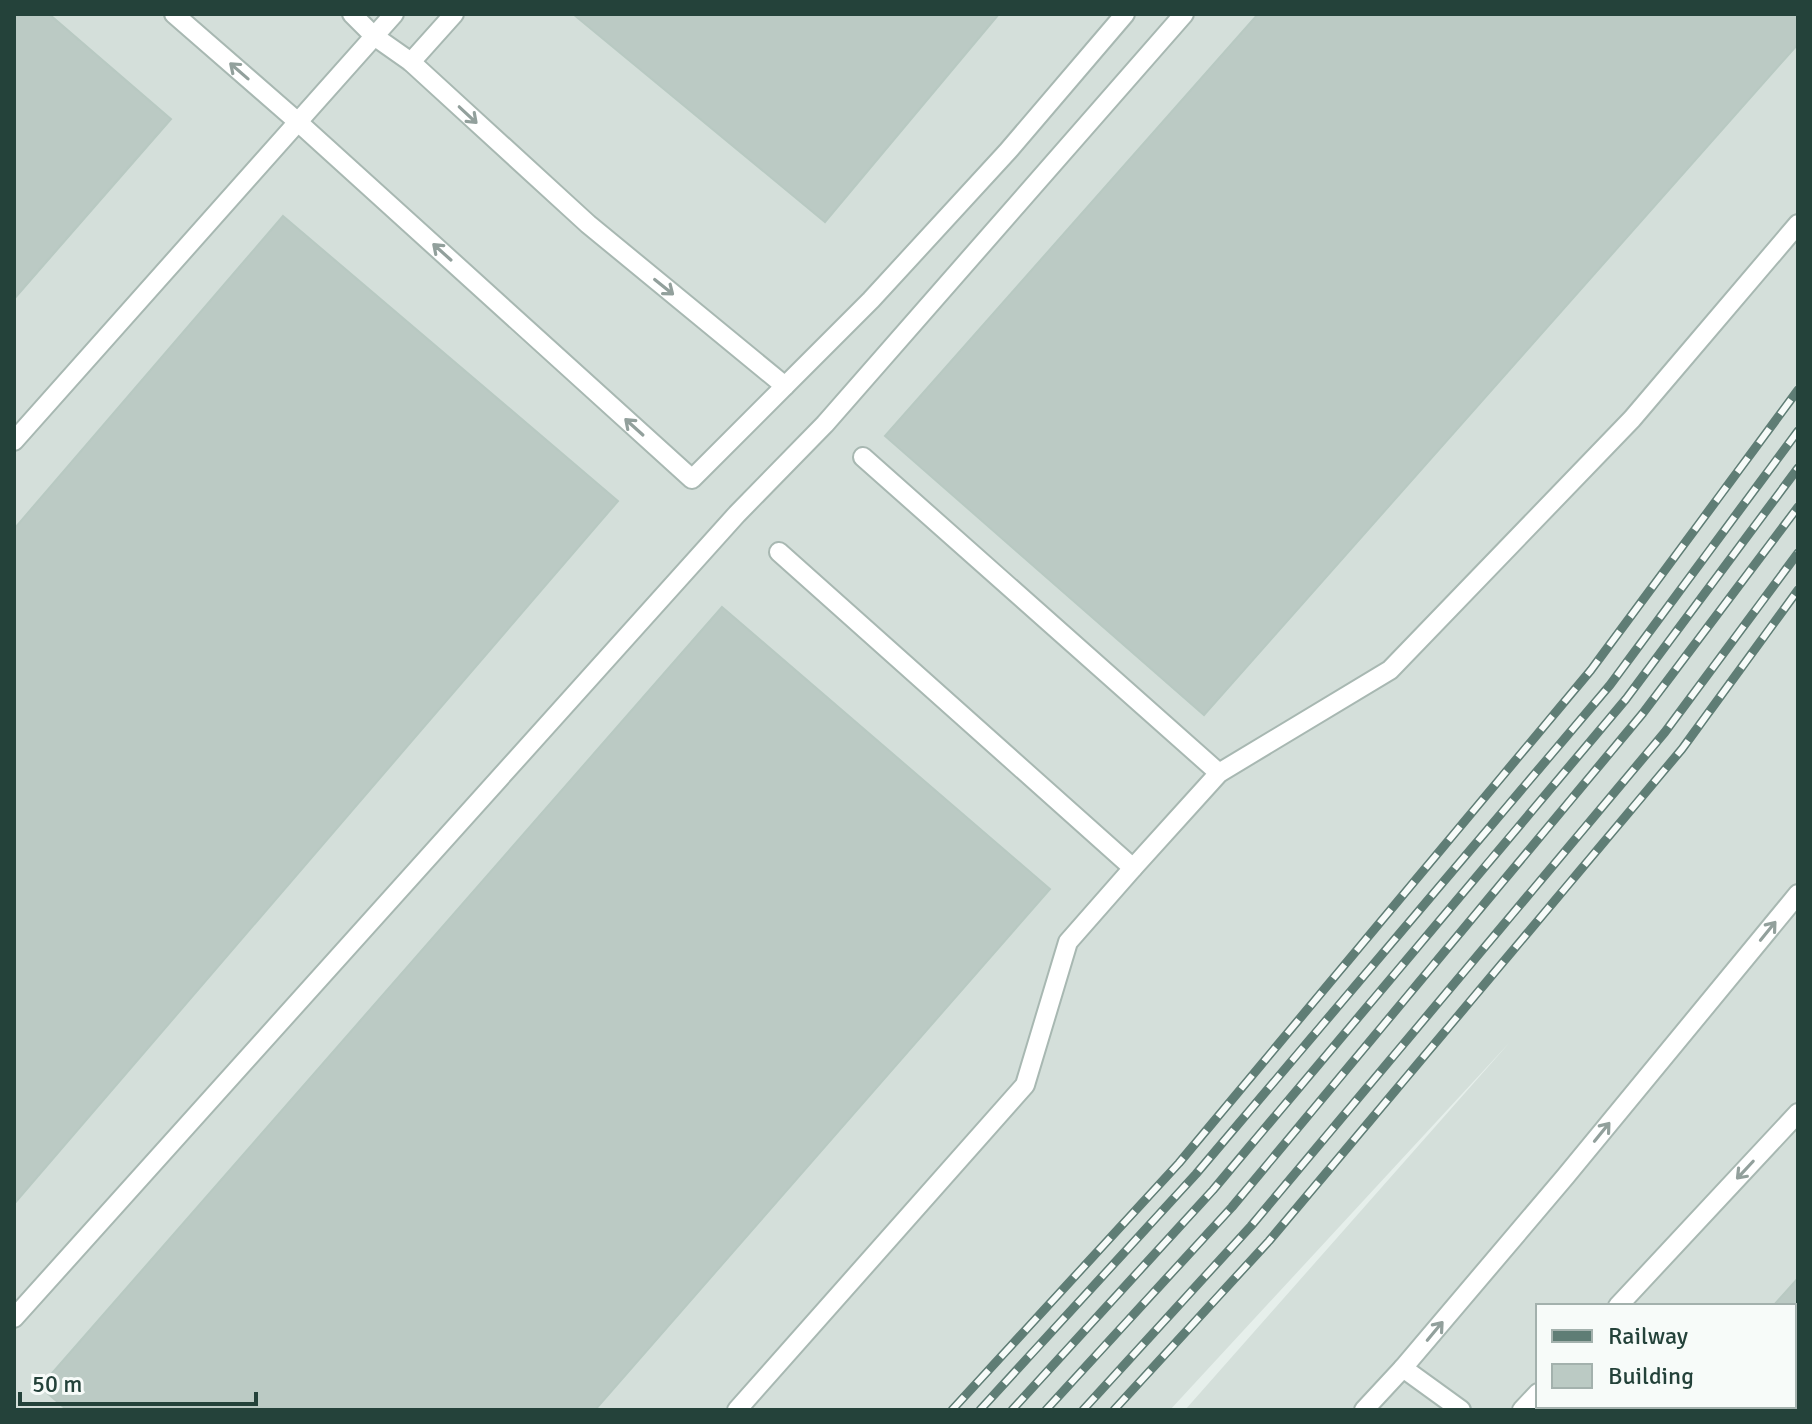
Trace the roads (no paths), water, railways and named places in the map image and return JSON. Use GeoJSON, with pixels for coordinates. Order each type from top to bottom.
{"type":"FeatureCollection","features":[{"type":"Feature","properties":{"kind":"lane"},"geometry":{"type":"LineString","coordinates":[[174,14],[298,122],[692,479],[871,300],[987,174],[1125,14]]}},
{"type":"Feature","properties":{"kind":"lane"},"geometry":{"type":"LineString","coordinates":[[352,14],[374,36],[411,62],[588,224],[785,386]]}},
{"type":"Feature","properties":{"kind":"lane"},"geometry":{"type":"LineString","coordinates":[[14,441],[394,14]]}},
{"type":"Feature","properties":{"kind":"lane"},"geometry":{"type":"LineString","coordinates":[[411,62],[454,14]]}},
{"type":"Feature","properties":{"kind":"lane"},"geometry":{"type":"LineString","coordinates":[[14,1318],[726,526],[825,424],[1184,14]]}},
{"type":"Feature","properties":{"kind":"lane"},"geometry":{"type":"LineString","coordinates":[[737,1410],[1025,1085],[1068,942],[1133,868],[1219,773],[1390,670],[1632,419],[1798,224]]}},
{"type":"Feature","properties":{"kind":"lane"},"geometry":{"type":"LineString","coordinates":[[863,457],[1219,773]]}},
{"type":"Feature","properties":{"kind":"lane"},"geometry":{"type":"LineString","coordinates":[[779,552],[1133,868]]}},
{"type":"Feature","properties":{"kind":"lane"},"geometry":{"type":"LineString","coordinates":[[1364,1410],[1575,1165],[1798,896]]}},
{"type":"Feature","properties":{"kind":"lane"},"geometry":{"type":"LineString","coordinates":[[1620,1304],[1798,1113]]}},
{"type":"Feature","properties":{"kind":"lane"},"geometry":{"type":"LineString","coordinates":[[1403,1368],[1461,1410]]}},
{"type":"Feature","properties":{"kind":"lane"},"geometry":{"type":"LineString","coordinates":[[1522,1410],[1536,1395]]}},
{"type":"Feature","properties":{"kind":"railway"},"geometry":{"type":"LineString","coordinates":[[952,1410],[1179,1163],[1591,670],[1798,390]]}},
{"type":"Feature","properties":{"kind":"railway"},"geometry":{"type":"LineString","coordinates":[[980,1410],[1196,1174],[1610,685],[1798,431]]}},
{"type":"Feature","properties":{"kind":"railway"},"geometry":{"type":"LineString","coordinates":[[1012,1410],[1213,1190],[1626,699],[1798,468]]}},
{"type":"Feature","properties":{"kind":"railway"},"geometry":{"type":"LineString","coordinates":[[1046,1410],[1232,1207],[1643,713],[1798,507]]}},
{"type":"Feature","properties":{"kind":"railway"},"geometry":{"type":"LineString","coordinates":[[1083,1410],[1251,1226],[1665,732],[1798,553]]}},
{"type":"Feature","properties":{"kind":"railway"},"geometry":{"type":"LineString","coordinates":[[1114,1410],[1269,1241],[1682,749],[1798,590]]}}]}
